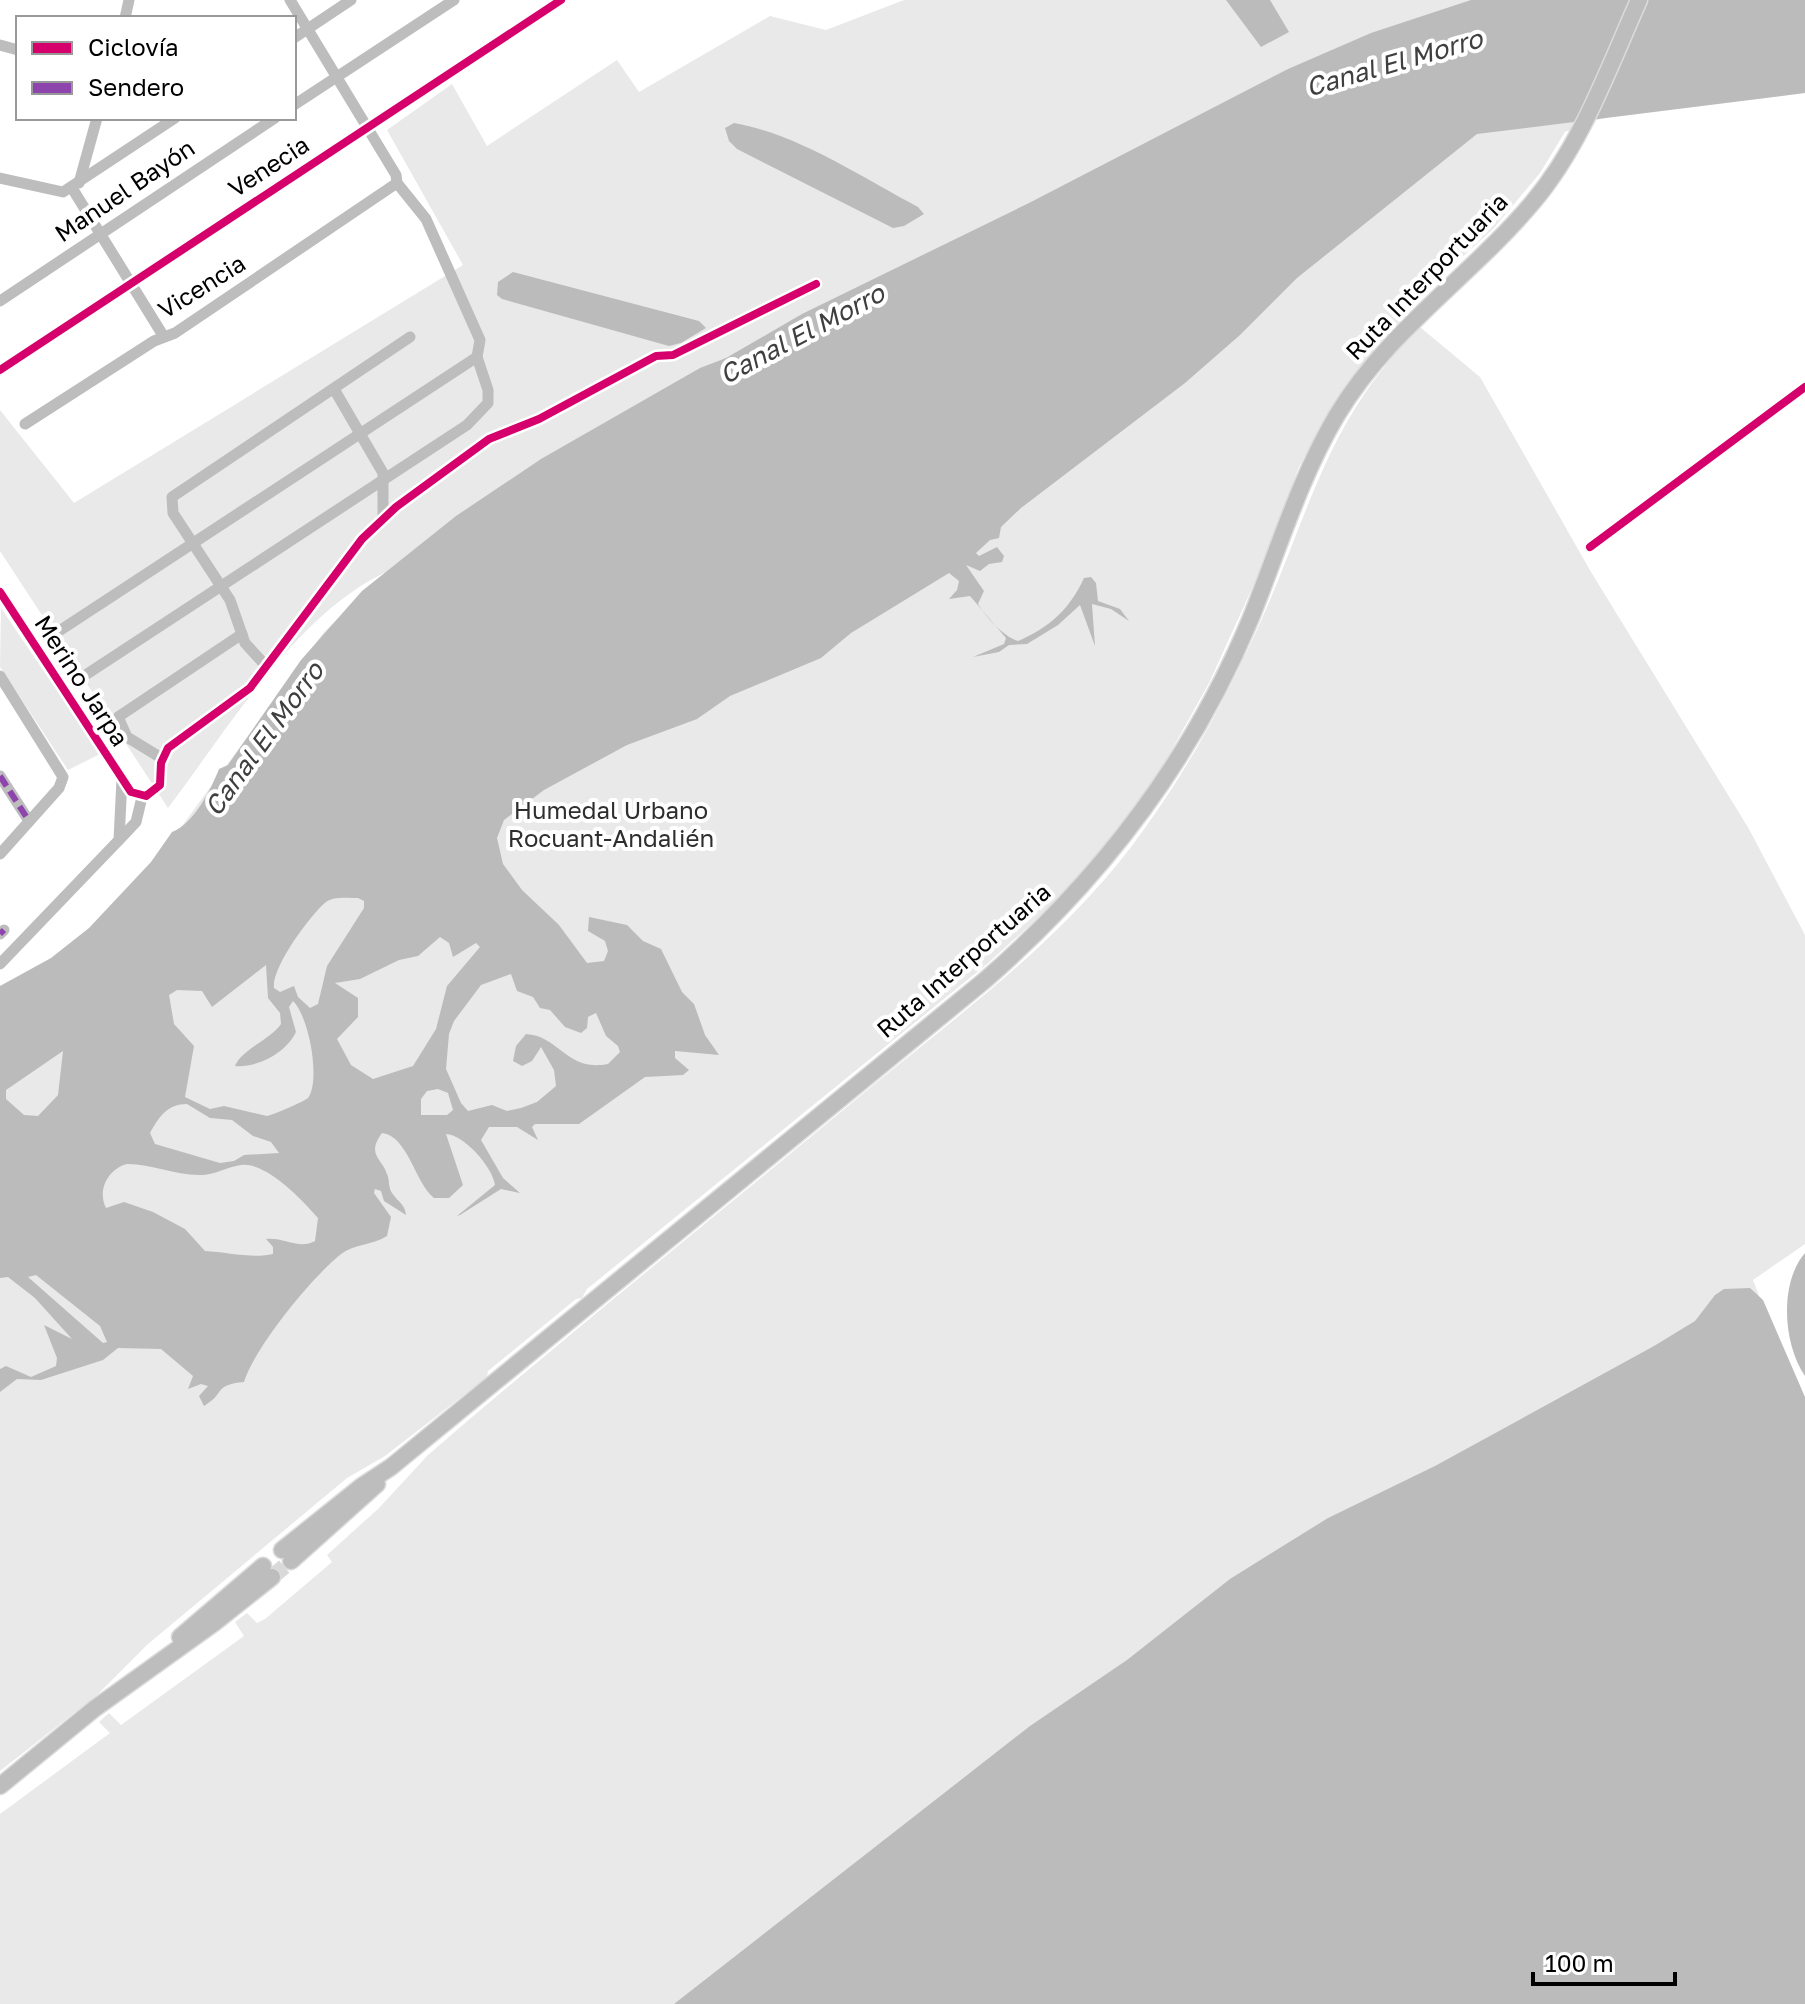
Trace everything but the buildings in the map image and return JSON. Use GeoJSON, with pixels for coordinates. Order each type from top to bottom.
{"type":"FeatureCollection","features":[{"type":"Feature","properties":{"kind":"highway","name":"Ruta Interportuaria"},"geometry":{"type":"LineString","coordinates":[[287,1556],[353,1509],[391,1467],[984,981],[1046,925],[1098,870],[1162,783],[1212,699],[1249,622],[1307,472],[1349,396],[1402,331],[1518,219],[1554,176],[1578,134],[1639,0]]}},
{"type":"Feature","properties":{"kind":"highway"},"geometry":{"type":"LineString","coordinates":[[0,1786],[160,1659],[214,1623],[268,1571]]}},
{"type":"Feature","properties":{"kind":"street"},"geometry":{"type":"LineString","coordinates":[[87,674],[467,425],[486,406],[488,390],[477,357],[480,340],[426,219],[397,183],[396,175],[337,77],[299,34],[351,0]]}},
{"type":"Feature","properties":{"kind":"street"},"geometry":{"type":"LineString","coordinates":[[296,104],[454,0]]}},
{"type":"Feature","properties":{"kind":"street","name":"Venecia"},"geometry":{"type":"LineString","coordinates":[[0,370],[561,0]]}},
{"type":"Feature","properties":{"kind":"street"},"geometry":{"type":"LineString","coordinates":[[96,120],[75,186],[100,234],[164,337]]}},
{"type":"Feature","properties":{"kind":"street"},"geometry":{"type":"LineString","coordinates":[[0,178],[51,192],[75,186],[172,120]]}},
{"type":"Feature","properties":{"kind":"street","name":"Manuel Bayón"},"geometry":{"type":"LineString","coordinates":[[0,301],[272,120]]}},
{"type":"Feature","properties":{"kind":"street","name":"Vicencia"},"geometry":{"type":"LineString","coordinates":[[25,424],[164,337],[397,183]]}},
{"type":"Feature","properties":{"kind":"street"},"geometry":{"type":"LineString","coordinates":[[0,964],[136,822],[136,794],[160,785],[163,759],[181,735],[241,696],[267,667],[354,550],[383,518],[489,439],[539,419],[656,356],[673,355],[816,284]]}},
{"type":"Feature","properties":{"kind":"street"},"geometry":{"type":"LineString","coordinates":[[267,667],[250,650],[233,607],[171,509],[174,494],[410,337]]}},
{"type":"Feature","properties":{"kind":"street"},"geometry":{"type":"LineString","coordinates":[[53,635],[477,357]]}},
{"type":"Feature","properties":{"kind":"street"},"geometry":{"type":"LineString","coordinates":[[1590,547],[1805,387]]}},
{"type":"Feature","properties":{"kind":"street"},"geometry":{"type":"LineString","coordinates":[[334,389],[384,478],[383,518]]}},
{"type":"Feature","properties":{"kind":"street","name":"Merino Jarpa"},"geometry":{"type":"LineString","coordinates":[[0,592],[122,779],[136,794]]}},
{"type":"Feature","properties":{"kind":"street"},"geometry":{"type":"LineString","coordinates":[[163,759],[127,737],[118,717],[242,634]]}},
{"type":"Feature","properties":{"kind":"street"},"geometry":{"type":"LineString","coordinates":[[0,676],[60,767],[63,781],[0,854]]}},
{"type":"Feature","properties":{"kind":"street"},"geometry":{"type":"LineString","coordinates":[[0,776],[29,821]]}},
{"type":"Feature","properties":{"kind":"street"},"geometry":{"type":"LineString","coordinates":[[119,840],[122,779]]}},
{"type":"Feature","properties":{"kind":"green space","name":"Humedal Urbano Rocuant-Andalién"},"geometry":{"type":"Polygon","coordinates":[[[904,0],[1805,0],[1645,109],[1596,120],[1565,132],[1540,173],[1494,228],[1408,307],[1409,311],[1370,354],[1324,420],[1299,467],[1254,584],[1209,683],[1160,771],[1113,837],[1052,905],[987,964],[587,1289],[582,1298],[576,1299],[488,1371],[487,1377],[385,1456],[347,1478],[148,1644],[97,1695],[0,1771],[0,994],[51,961],[104,918],[171,841],[324,632],[386,572],[353,591],[293,645],[265,676],[168,808],[0,551],[0,410],[74,503],[463,265],[387,130],[452,84],[487,146],[617,60],[639,92],[770,16],[826,30],[904,0]]]}},
{"type":"Feature","properties":{"kind":"green space"},"geometry":{"type":"Polygon","coordinates":[[[1420,327],[1480,377],[1591,572],[1749,829],[1805,935],[1805,1244],[1753,1280],[1800,1401],[773,2004],[0,2004],[0,1814],[110,1733],[99,1722],[109,1713],[121,1725],[244,1636],[235,1622],[247,1613],[257,1623],[265,1619],[332,1562],[327,1555],[379,1508],[428,1455],[1000,982],[1069,918],[1131,847],[1189,761],[1253,639],[1328,459],[1345,426],[1390,360],[1420,327]]]}},
{"type":"Feature","properties":{"kind":"green space"},"geometry":{"type":"Polygon","coordinates":[[[1,608],[100,754],[68,770],[0,667],[1,608]]]}},
{"type":"Feature","properties":{"kind":"water"},"geometry":{"type":"Polygon","coordinates":[[[1226,0],[1270,0],[1289,32],[1261,47],[1226,0]]]}},
{"type":"Feature","properties":{"kind":"water","name":"Canal El Morro"},"geometry":{"type":"Polygon","coordinates":[[[1471,0],[1805,0],[1805,93],[1477,134],[1297,278],[1240,335],[1185,383],[1021,508],[1001,527],[999,538],[990,540],[976,553],[979,556],[997,547],[1004,556],[1002,562],[989,564],[980,571],[966,565],[984,591],[978,604],[982,610],[970,596],[949,599],[957,590],[959,581],[949,573],[851,633],[821,658],[730,696],[697,719],[627,745],[544,790],[504,820],[497,838],[503,864],[522,890],[559,925],[587,963],[604,961],[608,951],[605,941],[588,931],[589,917],[627,925],[643,941],[661,949],[682,992],[694,1004],[705,1035],[719,1055],[675,1051],[675,1058],[689,1070],[683,1075],[645,1077],[579,1124],[535,1124],[532,1127],[538,1140],[517,1127],[489,1127],[481,1140],[503,1178],[520,1193],[501,1189],[457,1216],[495,1185],[489,1169],[476,1153],[461,1139],[446,1134],[463,1185],[449,1198],[434,1198],[398,1142],[382,1133],[375,1151],[387,1174],[391,1191],[406,1215],[384,1201],[381,1191],[375,1189],[374,1193],[391,1217],[387,1236],[346,1251],[329,1265],[272,1332],[244,1382],[224,1387],[204,1406],[199,1396],[208,1386],[201,1384],[188,1389],[193,1376],[161,1349],[118,1348],[103,1360],[41,1380],[17,1379],[0,1392],[0,1369],[6,1366],[31,1377],[56,1366],[57,1358],[44,1325],[72,1339],[35,1298],[8,1277],[0,1278],[0,986],[51,958],[89,928],[151,862],[172,832],[188,822],[206,796],[219,769],[228,765],[301,660],[362,591],[456,516],[541,459],[802,314],[1029,203],[1288,69],[1371,33],[1471,0]],[[337,898],[326,902],[311,918],[285,955],[275,979],[274,988],[280,992],[294,986],[298,997],[310,1008],[318,1004],[327,966],[364,908],[364,901],[358,898],[337,898]],[[440,937],[418,956],[399,960],[360,979],[335,983],[358,998],[358,1017],[337,1039],[351,1065],[373,1079],[413,1066],[436,1029],[447,986],[480,947],[476,943],[453,957],[449,943],[440,937]],[[266,965],[212,1007],[202,991],[177,990],[169,995],[174,1024],[194,1046],[185,1097],[210,1109],[224,1106],[267,1116],[308,1098],[313,1078],[311,1049],[304,1020],[293,1001],[289,1007],[296,1032],[291,1040],[270,1058],[235,1066],[281,1024],[280,1013],[268,998],[266,965]],[[511,974],[481,985],[454,1021],[449,1034],[446,1069],[461,1103],[468,1111],[492,1105],[507,1111],[521,1108],[537,1102],[556,1086],[554,1070],[541,1047],[532,1061],[522,1066],[513,1061],[516,1046],[526,1034],[538,1036],[582,1063],[608,1064],[620,1052],[618,1046],[606,1036],[596,1013],[588,1017],[587,1028],[581,1033],[565,1027],[550,1010],[540,1008],[533,997],[517,991],[511,974]],[[63,1051],[6,1090],[6,1099],[24,1115],[38,1116],[58,1095],[63,1051]],[[438,1089],[427,1091],[421,1099],[421,1115],[447,1115],[453,1110],[448,1093],[438,1089]],[[187,1104],[174,1106],[160,1117],[150,1133],[155,1144],[220,1163],[234,1161],[244,1155],[279,1153],[271,1142],[253,1136],[232,1120],[210,1118],[187,1104]],[[127,1164],[110,1175],[103,1194],[106,1208],[124,1202],[153,1212],[185,1229],[205,1251],[265,1255],[273,1254],[273,1247],[266,1239],[297,1244],[315,1241],[318,1218],[283,1184],[262,1169],[241,1165],[199,1175],[127,1164]],[[36,1275],[28,1277],[103,1343],[107,1342],[100,1326],[36,1275]]]}},
{"type":"Feature","properties":{"kind":"water"},"geometry":{"type":"Polygon","coordinates":[[[734,123],[806,147],[918,207],[924,214],[904,226],[893,228],[737,149],[729,141],[725,128],[734,123]]]}},
{"type":"Feature","properties":{"kind":"water"},"geometry":{"type":"Polygon","coordinates":[[[513,272],[699,321],[706,328],[681,343],[669,346],[502,299],[497,295],[498,282],[513,272]]]}},
{"type":"Feature","properties":{"kind":"water"},"geometry":{"type":"Polygon","coordinates":[[[1091,577],[1096,583],[1098,601],[1120,609],[1129,621],[1111,609],[1092,604],[1095,646],[1080,605],[1058,625],[1027,644],[1009,645],[999,652],[973,657],[1004,644],[1006,638],[995,625],[1018,641],[1029,636],[1049,624],[1072,599],[1084,578],[1091,577]]]}},
{"type":"Feature","properties":{"kind":"water"},"geometry":{"type":"Polygon","coordinates":[[[1805,1253],[1805,1376],[1792,1348],[1787,1314],[1791,1280],[1805,1253]]]}},
{"type":"Feature","properties":{"kind":"water"},"geometry":{"type":"Polygon","coordinates":[[[1750,1288],[1763,1300],[1805,1397],[1805,2004],[674,2004],[1030,1726],[1127,1660],[1230,1579],[1328,1518],[1435,1466],[1654,1346],[1695,1321],[1715,1295],[1724,1289],[1750,1288]]]}},
{"type":"Feature","properties":{"kind":"tunnel"},"geometry":{"type":"LineString","coordinates":[[272,1577],[291,1561]]}},
{"type":"Feature","properties":{"kind":"marked path"},"geometry":{"type":"LineString","coordinates":[[0,776],[29,821]]}},
{"type":"Feature","properties":{"kind":"marked path"},"geometry":{"type":"LineString","coordinates":[[0,934],[4,930]]}},
{"type":"Feature","properties":{"kind":"cycle path"},"geometry":{"type":"LineString","coordinates":[[0,370],[561,0]]}},
{"type":"Feature","properties":{"kind":"cycle path"},"geometry":{"type":"LineString","coordinates":[[0,592],[131,792],[146,796],[160,785],[161,763],[168,748],[250,688],[362,539],[396,507],[489,439],[539,419],[656,356],[673,355],[816,284]]}},
{"type":"Feature","properties":{"kind":"cycle path"},"geometry":{"type":"LineString","coordinates":[[1590,547],[1805,387]]}}]}
